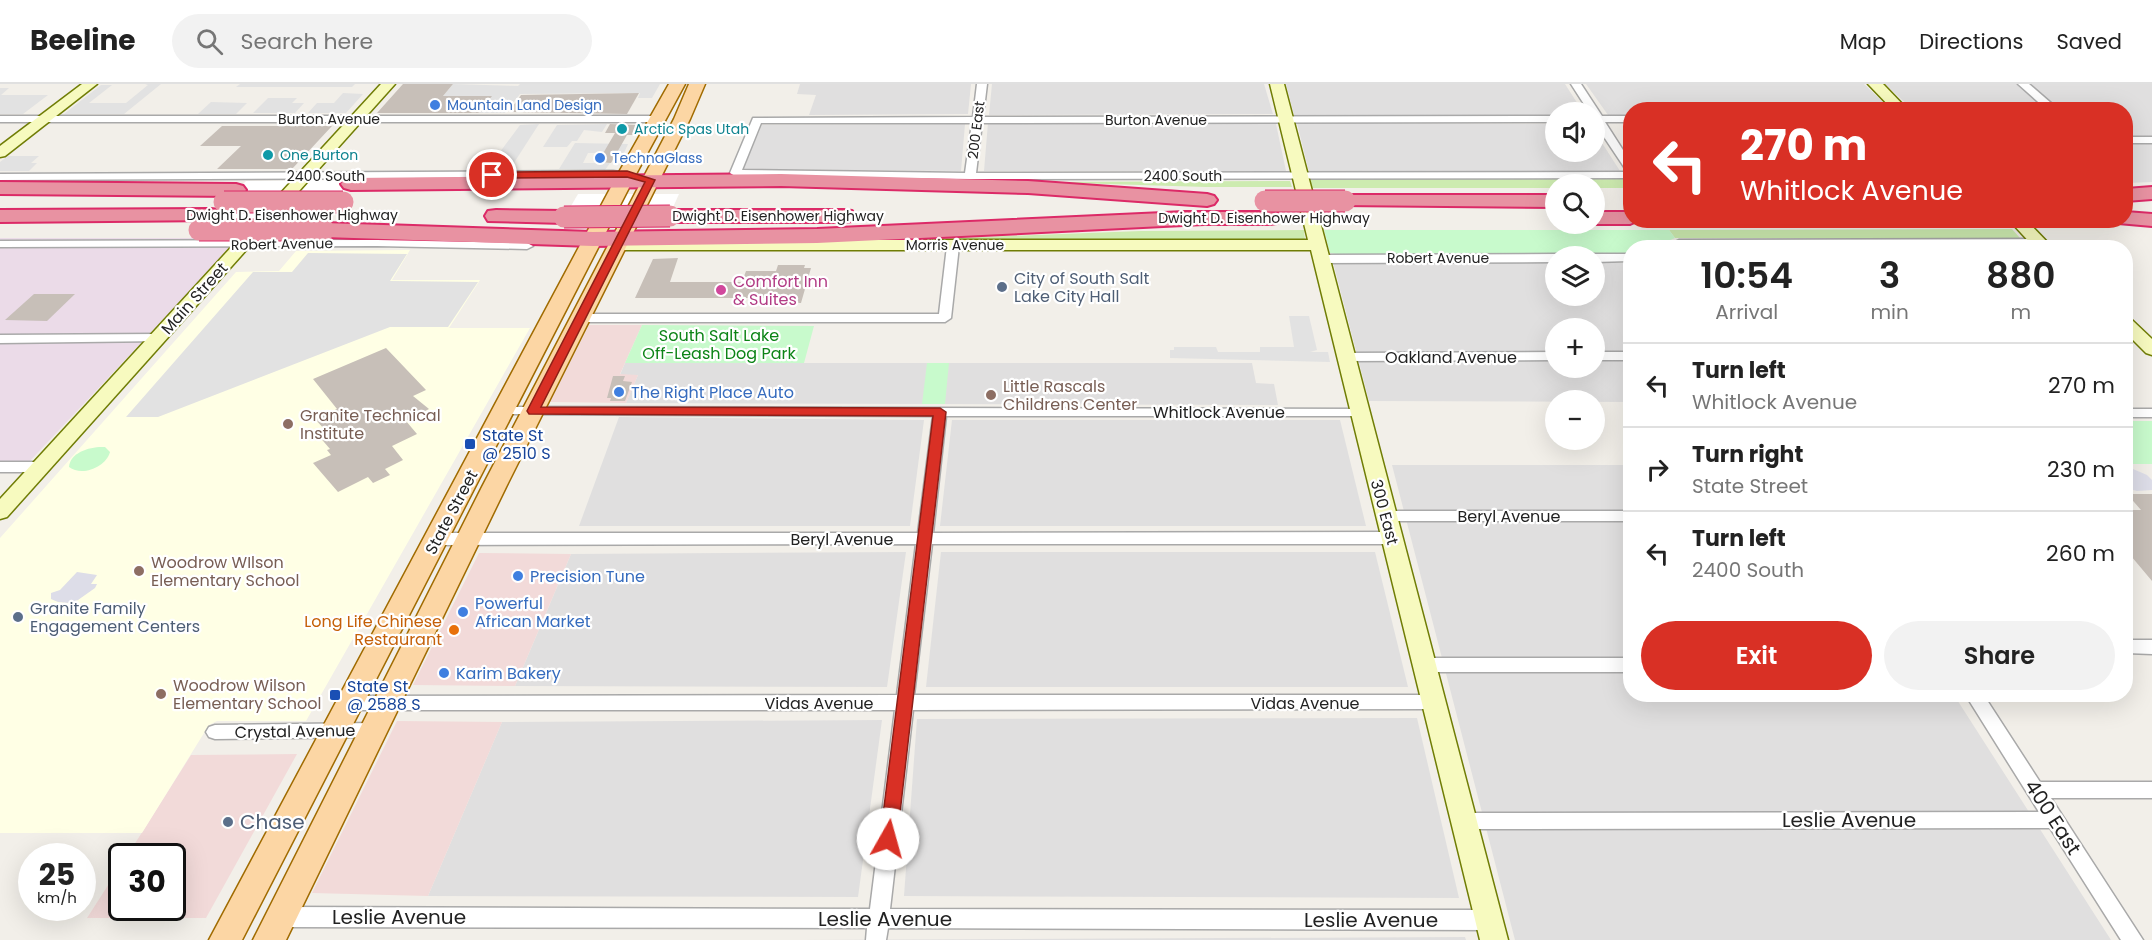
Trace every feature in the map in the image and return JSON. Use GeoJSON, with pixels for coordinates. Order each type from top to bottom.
{"type":"FeatureCollection","features":[{"type":"Feature","properties":{"kind":"highway"},"geometry":{"type":"LineString","coordinates":[[9,209],[222,204],[338,205],[625,178],[1017,187],[1205,209]]}},
{"type":"Feature","properties":{"kind":"highway"},"geometry":{"type":"LineString","coordinates":[[0,188],[9,209]]}},
{"type":"Feature","properties":{"kind":"highway"},"geometry":{"type":"LineString","coordinates":[[9,209],[177,189],[222,204]]}},
{"type":"Feature","properties":{"kind":"highway"},"geometry":{"type":"LineString","coordinates":[[2133,194],[2152,192]]}},
{"type":"Feature","properties":{"kind":"highway"},"geometry":{"type":"LineString","coordinates":[[2133,200],[2152,200]]}},
{"type":"Feature","properties":{"kind":"highway","name":"Dwight D. Eisenhower Highway"},"geometry":{"type":"LineString","coordinates":[[9,209],[222,204],[568,210],[1347,209],[1545,201]]}},
{"type":"Feature","properties":{"kind":"highway"},"geometry":{"type":"LineString","coordinates":[[1605,201],[1623,201]]}},
{"type":"Feature","properties":{"kind":"highway","name":"Dwight D. Eisenhower Highway"},"geometry":{"type":"LineString","coordinates":[[338,205],[525,203],[568,210]]}},
{"type":"Feature","properties":{"kind":"highway"},"geometry":{"type":"LineString","coordinates":[[338,205],[425,231],[620,241],[817,236],[1205,209]]}},
{"type":"Feature","properties":{"kind":"highway","name":"Dwight D. Eisenhower Highway"},"geometry":{"type":"LineString","coordinates":[[1347,209],[1545,218]]}},
{"type":"Feature","properties":{"kind":"highway"},"geometry":{"type":"LineString","coordinates":[[2133,216],[2152,215]]}},
{"type":"Feature","properties":{"kind":"highway"},"geometry":{"type":"LineString","coordinates":[[1605,218],[1623,218]]}},
{"type":"Feature","properties":{"kind":"highway"},"geometry":{"type":"LineString","coordinates":[[2133,218],[2152,220]]}},
{"type":"Feature","properties":{"kind":"main road","name":"State Street"},"geometry":{"type":"LineString","coordinates":[[225,940],[625,178],[677,84]]}},
{"type":"Feature","properties":{"kind":"main road","name":"State Street"},"geometry":{"type":"LineString","coordinates":[[275,929],[468,539],[651,180],[693,88]]}},
{"type":"Feature","properties":{"kind":"street"},"geometry":{"type":"LineString","coordinates":[[0,153],[90,84]]}},
{"type":"Feature","properties":{"kind":"street","name":"Main Street"},"geometry":{"type":"LineString","coordinates":[[0,513],[388,84]]}},
{"type":"Feature","properties":{"kind":"street","name":"200 East"},"geometry":{"type":"LineString","coordinates":[[970,176],[982,84]]}},
{"type":"Feature","properties":{"kind":"street","name":"300 East"},"geometry":{"type":"LineString","coordinates":[[1277,84],[1492,930]]}},
{"type":"Feature","properties":{"kind":"street"},"geometry":{"type":"LineString","coordinates":[[1576,84],[1587,102]]}},
{"type":"Feature","properties":{"kind":"street"},"geometry":{"type":"LineString","coordinates":[[1875,84],[1893,102]]}},
{"type":"Feature","properties":{"kind":"street"},"geometry":{"type":"LineString","coordinates":[[2022,84],[2044,102]]}},
{"type":"Feature","properties":{"kind":"street","name":"Burton Avenue"},"geometry":{"type":"LineString","coordinates":[[0,119],[658,119]]}},
{"type":"Feature","properties":{"kind":"street","name":"Burton Avenue"},"geometry":{"type":"LineString","coordinates":[[735,173],[757,120],[1545,119]]}},
{"type":"Feature","properties":{"kind":"street"},"geometry":{"type":"LineString","coordinates":[[1605,119],[1623,119]]}},
{"type":"Feature","properties":{"kind":"street"},"geometry":{"type":"LineString","coordinates":[[1605,131],[1623,158]]}},
{"type":"Feature","properties":{"kind":"street"},"geometry":{"type":"LineString","coordinates":[[2133,140],[2152,140]]}},
{"type":"Feature","properties":{"kind":"street","name":"2400 South"},"geometry":{"type":"LineString","coordinates":[[735,173],[970,176],[1623,175]]}},
{"type":"Feature","properties":{"kind":"street","name":"2400 South"},"geometry":{"type":"LineString","coordinates":[[0,177],[625,178]]}},
{"type":"Feature","properties":{"kind":"street"},"geometry":{"type":"LineString","coordinates":[[2025,228],[2038,240]]}},
{"type":"Feature","properties":{"kind":"street","name":"Morris Avenue"},"geometry":{"type":"LineString","coordinates":[[620,241],[1319,252]]}},
{"type":"Feature","properties":{"kind":"street","name":"Robert Avenue"},"geometry":{"type":"LineString","coordinates":[[0,244],[527,246]]}},
{"type":"Feature","properties":{"kind":"street"},"geometry":{"type":"LineString","coordinates":[[580,318],[945,318],[953,246]]}},
{"type":"Feature","properties":{"kind":"street","name":"Robert Avenue"},"geometry":{"type":"LineString","coordinates":[[1319,252],[1545,258]]}},
{"type":"Feature","properties":{"kind":"street"},"geometry":{"type":"LineString","coordinates":[[1605,258],[1623,258]]}},
{"type":"Feature","properties":{"kind":"street"},"geometry":{"type":"LineString","coordinates":[[0,339],[158,338]]}},
{"type":"Feature","properties":{"kind":"street","name":"Oakland Avenue"},"geometry":{"type":"LineString","coordinates":[[1346,357],[1545,356]]}},
{"type":"Feature","properties":{"kind":"street"},"geometry":{"type":"LineString","coordinates":[[1605,356],[1623,356]]}},
{"type":"Feature","properties":{"kind":"street","name":"Whitlock Avenue"},"geometry":{"type":"LineString","coordinates":[[504,411],[1359,412]]}},
{"type":"Feature","properties":{"kind":"street"},"geometry":{"type":"LineString","coordinates":[[876,940],[940,412]]}},
{"type":"Feature","properties":{"kind":"street"},"geometry":{"type":"LineString","coordinates":[[2133,413],[2152,413]]}},
{"type":"Feature","properties":{"kind":"street"},"geometry":{"type":"LineString","coordinates":[[0,467],[42,467]]}},
{"type":"Feature","properties":{"kind":"street","name":"Beryl Avenue"},"geometry":{"type":"LineString","coordinates":[[1387,516],[1623,516]]}},
{"type":"Feature","properties":{"kind":"street","name":"Beryl Avenue"},"geometry":{"type":"LineString","coordinates":[[437,539],[1392,538]]}},
{"type":"Feature","properties":{"kind":"street"},"geometry":{"type":"LineString","coordinates":[[2133,647],[2152,647]]}},
{"type":"Feature","properties":{"kind":"street"},"geometry":{"type":"LineString","coordinates":[[1424,665],[1623,664]]}},
{"type":"Feature","properties":{"kind":"street","name":"Vidas Avenue"},"geometry":{"type":"LineString","coordinates":[[349,703],[381,716],[906,703],[1433,702]]}},
{"type":"Feature","properties":{"kind":"street","name":"400 East"},"geometry":{"type":"LineString","coordinates":[[1978,702],[2133,940]]}},
{"type":"Feature","properties":{"kind":"street","name":"Crystal Avenue"},"geometry":{"type":"LineString","coordinates":[[215,732],[336,729],[381,716]]}},
{"type":"Feature","properties":{"kind":"street"},"geometry":{"type":"LineString","coordinates":[[2035,790],[2152,790]]}},
{"type":"Feature","properties":{"kind":"street","name":"Leslie Avenue"},"geometry":{"type":"LineString","coordinates":[[1464,821],[2054,820]]}},
{"type":"Feature","properties":{"kind":"street","name":"Leslie Avenue"},"geometry":{"type":"LineString","coordinates":[[275,929],[878,919],[1492,930]]}},
{"type":"Feature","properties":{"kind":"shaded area"},"geometry":{"type":"Polygon","coordinates":[[[145,84],[161,84],[124,114],[64,114],[101,85],[112,85],[89,103],[126,103],[148,85],[145,84]]]}},
{"type":"Feature","properties":{"kind":"shaded area"},"geometry":{"type":"Polygon","coordinates":[[[240,84],[355,84],[352,87],[236,87],[240,84]]]}},
{"type":"Feature","properties":{"kind":"shaded area"},"geometry":{"type":"Polygon","coordinates":[[[453,84],[518,86],[520,84],[660,84],[652,98],[638,98],[640,93],[520,94],[505,113],[479,113],[491,96],[443,96],[453,84]]]}},
{"type":"Feature","properties":{"kind":"shaded area"},"geometry":{"type":"Polygon","coordinates":[[[800,84],[971,84],[968,114],[809,115],[816,95],[797,94],[800,84]]]}},
{"type":"Feature","properties":{"kind":"shaded area"},"geometry":{"type":"Polygon","coordinates":[[[992,84],[1264,84],[1273,114],[989,115],[992,84]]]}},
{"type":"Feature","properties":{"kind":"shaded area"},"geometry":{"type":"Polygon","coordinates":[[[1286,84],[1565,84],[1577,102],[1545,102],[1545,115],[1294,115],[1286,84]]]}},
{"type":"Feature","properties":{"kind":"shaded area"},"geometry":{"type":"Polygon","coordinates":[[[1586,84],[1864,84],[1883,102],[1623,102],[1623,115],[1608,115],[1605,111],[1605,102],[1599,102],[1586,84]]]}},
{"type":"Feature","properties":{"kind":"shaded area"},"geometry":{"type":"Polygon","coordinates":[[[1885,84],[2152,84],[2152,182],[2133,183],[2133,102],[1904,102],[1885,84]]]}},
{"type":"Feature","properties":{"kind":"shaded area"},"geometry":{"type":"Polygon","coordinates":[[[0,88],[9,88],[1,95],[48,95],[23,114],[0,114],[0,88]]]}},
{"type":"Feature","properties":{"kind":"shaded area"},"geometry":{"type":"Polygon","coordinates":[[[343,93],[363,94],[346,113],[308,113],[317,103],[334,103],[343,93]]]}},
{"type":"Feature","properties":{"kind":"shaded area"},"geometry":{"type":"Polygon","coordinates":[[[268,98],[297,98],[292,103],[304,103],[295,113],[253,113],[268,98]]]}},
{"type":"Feature","properties":{"kind":"shaded area"},"geometry":{"type":"Polygon","coordinates":[[[211,102],[247,103],[236,114],[198,114],[211,102]]]}},
{"type":"Feature","properties":{"kind":"shaded area"},"geometry":{"type":"Polygon","coordinates":[[[988,123],[1276,124],[1286,171],[984,171],[988,123]]]}},
{"type":"Feature","properties":{"kind":"shaded area"},"geometry":{"type":"Polygon","coordinates":[[[1297,123],[1545,124],[1545,162],[1605,162],[1605,148],[1620,171],[1309,172],[1297,123]]]}},
{"type":"Feature","properties":{"kind":"shaded area"},"geometry":{"type":"Polygon","coordinates":[[[539,124],[510,169],[488,168],[520,125],[539,124]]]}},
{"type":"Feature","properties":{"kind":"shaded area"},"geometry":{"type":"Polygon","coordinates":[[[607,124],[602,132],[584,130],[577,141],[572,141],[567,147],[543,147],[557,125],[607,124]]]}},
{"type":"Feature","properties":{"kind":"shaded area"},"geometry":{"type":"Polygon","coordinates":[[[965,124],[961,171],[743,169],[762,125],[965,124]]]}},
{"type":"Feature","properties":{"kind":"shaded area"},"geometry":{"type":"Polygon","coordinates":[[[575,143],[628,144],[624,153],[588,153],[583,163],[610,163],[605,170],[559,169],[575,143]]]}},
{"type":"Feature","properties":{"kind":"shaded area"},"geometry":{"type":"Polygon","coordinates":[[[8,156],[39,156],[31,163],[37,163],[29,171],[0,171],[0,162],[8,156]]]}},
{"type":"Feature","properties":{"kind":"shaded area"},"geometry":{"type":"Polygon","coordinates":[[[0,238],[240,238],[27,464],[0,464],[0,238]]]}},
{"type":"Feature","properties":{"kind":"shaded area","name":"Granite Technical Institute"},"geometry":{"type":"Polygon","coordinates":[[[410,250],[392,280],[480,280],[449,328],[530,328],[306,721],[217,721],[209,725],[142,833],[0,833],[0,538],[236,272],[279,271],[296,251],[410,250]]]}},
{"type":"Feature","properties":{"kind":"shaded area"},"geometry":{"type":"Polygon","coordinates":[[[308,253],[407,254],[390,281],[478,282],[448,327],[390,327],[158,417],[126,417],[253,272],[292,272],[308,253]]]}},
{"type":"Feature","properties":{"kind":"shaded area"},"geometry":{"type":"Polygon","coordinates":[[[1333,262],[1545,263],[1545,306],[1605,306],[1605,263],[1623,263],[1623,402],[1605,402],[1605,390],[1545,390],[1545,402],[1369,401],[1333,262]]]}},
{"type":"Feature","properties":{"kind":"shaded area"},"geometry":{"type":"Polygon","coordinates":[[[1289,316],[1309,316],[1317,350],[1310,352],[1328,352],[1330,362],[1170,358],[1170,350],[1174,350],[1174,347],[1216,347],[1218,352],[1260,352],[1260,347],[1294,347],[1289,316]]]}},
{"type":"Feature","properties":{"kind":"shaded area"},"geometry":{"type":"Polygon","coordinates":[[[589,325],[642,325],[620,374],[638,375],[626,403],[550,402],[589,325]]]}},
{"type":"Feature","properties":{"kind":"shaded area"},"geometry":{"type":"Polygon","coordinates":[[[625,363],[1252,363],[1256,383],[1274,384],[1278,405],[626,403],[638,375],[620,375],[625,363]]]}},
{"type":"Feature","properties":{"kind":"shaded area"},"geometry":{"type":"Polygon","coordinates":[[[619,417],[924,420],[910,526],[579,526],[619,417]]]}},
{"type":"Feature","properties":{"kind":"shaded area"},"geometry":{"type":"Polygon","coordinates":[[[952,420],[1340,420],[1366,526],[940,526],[952,420]]]}},
{"type":"Feature","properties":{"kind":"shaded area"},"geometry":{"type":"Polygon","coordinates":[[[1392,465],[1623,465],[1623,702],[1958,702],[2111,940],[1515,940],[1392,465]]]}},
{"type":"Feature","properties":{"kind":"shaded area"},"geometry":{"type":"Polygon","coordinates":[[[2133,469],[2147,475],[2152,480],[2152,490],[2133,490],[2133,469]]]}},
{"type":"Feature","properties":{"kind":"shaded area"},"geometry":{"type":"Polygon","coordinates":[[[906,552],[887,687],[515,686],[571,554],[906,552]]]}},
{"type":"Feature","properties":{"kind":"shaded area"},"geometry":{"type":"Polygon","coordinates":[[[941,552],[1375,552],[1408,687],[926,687],[941,552]]]}},
{"type":"Feature","properties":{"kind":"shaded area"},"geometry":{"type":"Polygon","coordinates":[[[479,553],[571,554],[515,686],[413,685],[479,553]]]}},
{"type":"Feature","properties":{"kind":"shaded area"},"geometry":{"type":"Polygon","coordinates":[[[77,572],[97,575],[91,584],[97,584],[95,588],[78,600],[69,603],[51,599],[51,593],[60,590],[77,572]]]}},
{"type":"Feature","properties":{"kind":"shaded area"},"geometry":{"type":"Polygon","coordinates":[[[1417,718],[1459,898],[904,896],[917,719],[1417,718]]]}},
{"type":"Feature","properties":{"kind":"shaded area"},"geometry":{"type":"Polygon","coordinates":[[[882,720],[858,897],[428,896],[502,722],[882,720]]]}},
{"type":"Feature","properties":{"kind":"shaded area"},"geometry":{"type":"Polygon","coordinates":[[[397,721],[502,722],[428,896],[312,893],[397,721]]]}},
{"type":"Feature","properties":{"kind":"shaded area"},"geometry":{"type":"Polygon","coordinates":[[[297,754],[206,918],[186,918],[186,843],[135,843],[191,755],[297,754]]]}},
{"type":"Feature","properties":{"kind":"shaded area"},"geometry":{"type":"Polygon","coordinates":[[[108,885],[108,918],[96,918],[96,904],[108,885]]]}},
{"type":"Feature","properties":{"kind":"shaded area"},"geometry":{"type":"Polygon","coordinates":[[[1465,937],[1466,940],[801,940],[1465,937]]]}},
{"type":"Feature","properties":{"kind":"green space"},"geometry":{"type":"Polygon","coordinates":[[[1310,178],[1545,179],[1545,188],[1312,188],[1310,178]]]}},
{"type":"Feature","properties":{"kind":"green space"},"geometry":{"type":"Polygon","coordinates":[[[1605,179],[1623,179],[1623,188],[1605,188],[1605,179]]]}},
{"type":"Feature","properties":{"kind":"green space"},"geometry":{"type":"Polygon","coordinates":[[[1290,181],[1292,187],[1040,182],[1290,181]]]}},
{"type":"Feature","properties":{"kind":"green space"},"geometry":{"type":"Polygon","coordinates":[[[2012,229],[2020,238],[1675,238],[1669,230],[2012,229]]]}},
{"type":"Feature","properties":{"kind":"green space"},"geometry":{"type":"Polygon","coordinates":[[[1304,230],[1305,240],[874,241],[1141,231],[1304,230]]]}},
{"type":"Feature","properties":{"kind":"green space"},"geometry":{"type":"Polygon","coordinates":[[[1324,230],[1545,230],[1545,234],[1605,234],[1605,230],[1669,230],[1675,238],[1670,240],[1623,240],[1623,254],[1605,254],[1605,246],[1545,246],[1545,254],[1343,255],[1330,253],[1324,230]]]}},
{"type":"Feature","properties":{"kind":"green space","name":"South Salt Lake Off-Leash Dog Park"},"geometry":{"type":"Polygon","coordinates":[[[642,325],[814,326],[804,363],[625,363],[642,325]]]}},
{"type":"Feature","properties":{"kind":"green space"},"geometry":{"type":"Polygon","coordinates":[[[927,363],[949,363],[945,404],[922,404],[927,363]]]}},
{"type":"Feature","properties":{"kind":"green space"},"geometry":{"type":"Polygon","coordinates":[[[2133,421],[2152,421],[2152,464],[2133,464],[2133,421]]]}},
{"type":"Feature","properties":{"kind":"green space"},"geometry":{"type":"Polygon","coordinates":[[[105,447],[110,452],[99,466],[87,471],[74,470],[69,467],[73,457],[82,451],[105,447]]]}},
{"type":"Feature","properties":{"kind":"pier"},"geometry":{"type":"Polygon","coordinates":[[[354,180],[307,236],[193,236],[246,181],[354,180]]]}},
{"type":"Feature","properties":{"kind":"pier"},"geometry":{"type":"Polygon","coordinates":[[[578,194],[679,194],[666,223],[561,223],[578,194]]]}},
{"type":"Feature","properties":{"kind":"building","name":"Mountain Land Design"},"geometry":{"type":"Polygon","coordinates":[[[403,84],[453,84],[443,96],[492,96],[479,113],[377,113],[403,84]]]}},
{"type":"Feature","properties":{"kind":"building"},"geometry":{"type":"Polygon","coordinates":[[[639,93],[627,114],[509,112],[521,95],[639,93]]]}},
{"type":"Feature","properties":{"kind":"building"},"geometry":{"type":"Polygon","coordinates":[[[610,124],[640,125],[635,135],[627,135],[611,163],[598,162],[615,133],[605,133],[610,124]]]}},
{"type":"Feature","properties":{"kind":"building","name":"One Burton"},"geometry":{"type":"Polygon","coordinates":[[[222,126],[332,126],[292,169],[217,169],[241,146],[200,146],[222,126]]]}},
{"type":"Feature","properties":{"kind":"building","name":"Comfort Inn & Suites"},"geometry":{"type":"Polygon","coordinates":[[[678,258],[670,282],[742,282],[746,271],[776,271],[778,265],[805,265],[804,268],[811,268],[801,303],[768,303],[770,298],[635,298],[653,259],[678,258]]]}},
{"type":"Feature","properties":{"kind":"building"},"geometry":{"type":"Polygon","coordinates":[[[34,294],[75,294],[47,321],[5,320],[34,294]]]}},
{"type":"Feature","properties":{"kind":"building"},"geometry":{"type":"Polygon","coordinates":[[[386,348],[426,390],[413,396],[429,409],[406,421],[417,434],[392,446],[403,460],[385,469],[390,475],[373,483],[368,477],[338,492],[313,463],[331,455],[327,450],[330,449],[318,435],[326,431],[315,419],[337,409],[313,379],[386,348]]]}},
{"type":"Feature","properties":{"kind":"building","name":"The Right Place Auto"},"geometry":{"type":"Polygon","coordinates":[[[613,376],[625,376],[623,381],[632,382],[625,401],[610,401],[611,398],[607,398],[613,376]]]}},
{"type":"Feature","properties":{"kind":"building"},"geometry":{"type":"Polygon","coordinates":[[[2133,494],[2152,494],[2152,581],[2133,558],[2133,510],[2141,510],[2133,501],[2133,494]]]}},
{"type":"Feature","properties":{"kind":"place","name":"Mountain Land Design"},"geometry":{"type":"Point","coordinates":[435,105]}},
{"type":"Feature","properties":{"kind":"place","name":"Arctic Spas Utah"},"geometry":{"type":"Point","coordinates":[622,129]}},
{"type":"Feature","properties":{"kind":"place","name":"One Burton"},"geometry":{"type":"Point","coordinates":[268,155]}},
{"type":"Feature","properties":{"kind":"place","name":"TechnaGlass"},"geometry":{"type":"Point","coordinates":[600,158]}},
{"type":"Feature","properties":{"kind":"place","name":"City of South Salt Lake City Hall"},"geometry":{"type":"Point","coordinates":[1002,287]}},
{"type":"Feature","properties":{"kind":"place","name":"Comfort Inn & Suites"},"geometry":{"type":"Point","coordinates":[721,290]}},
{"type":"Feature","properties":{"kind":"place","name":"The Right Place Auto"},"geometry":{"type":"Point","coordinates":[619,392]}},
{"type":"Feature","properties":{"kind":"place","name":"Little Rascals Childrens Center"},"geometry":{"type":"Point","coordinates":[991,395]}},
{"type":"Feature","properties":{"kind":"place","name":"Granite Technical Institute"},"geometry":{"type":"Point","coordinates":[288,424]}},
{"type":"Feature","properties":{"kind":"place","name":"State St @ 2510 S"},"geometry":{"type":"Point","coordinates":[470,444]}},
{"type":"Feature","properties":{"kind":"place","name":"Woodrow WIlson Elementary School"},"geometry":{"type":"Point","coordinates":[139,571]}},
{"type":"Feature","properties":{"kind":"place","name":"Precision Tune"},"geometry":{"type":"Point","coordinates":[518,576]}},
{"type":"Feature","properties":{"kind":"place","name":"Powerful African Market"},"geometry":{"type":"Point","coordinates":[463,612]}},
{"type":"Feature","properties":{"kind":"place","name":"Granite Family Engagement Centers"},"geometry":{"type":"Point","coordinates":[18,617]}},
{"type":"Feature","properties":{"kind":"place","name":"Long Life Chinese Restaurant"},"geometry":{"type":"Point","coordinates":[454,630]}},
{"type":"Feature","properties":{"kind":"place","name":"Karim Bakery"},"geometry":{"type":"Point","coordinates":[444,673]}},
{"type":"Feature","properties":{"kind":"place","name":"Woodrow Wilson Elementary School"},"geometry":{"type":"Point","coordinates":[161,694]}},
{"type":"Feature","properties":{"kind":"place","name":"State St @ 2588 S"},"geometry":{"type":"Point","coordinates":[335,695]}},
{"type":"Feature","properties":{"kind":"place","name":"Chase"},"geometry":{"type":"Point","coordinates":[228,822]}},
{"type":"Feature","properties":{"kind":"route"},"geometry":{"type":"LineString","coordinates":[[492,175],[627,174],[651,180],[533,411],[940,412],[888,839]]}}]}
